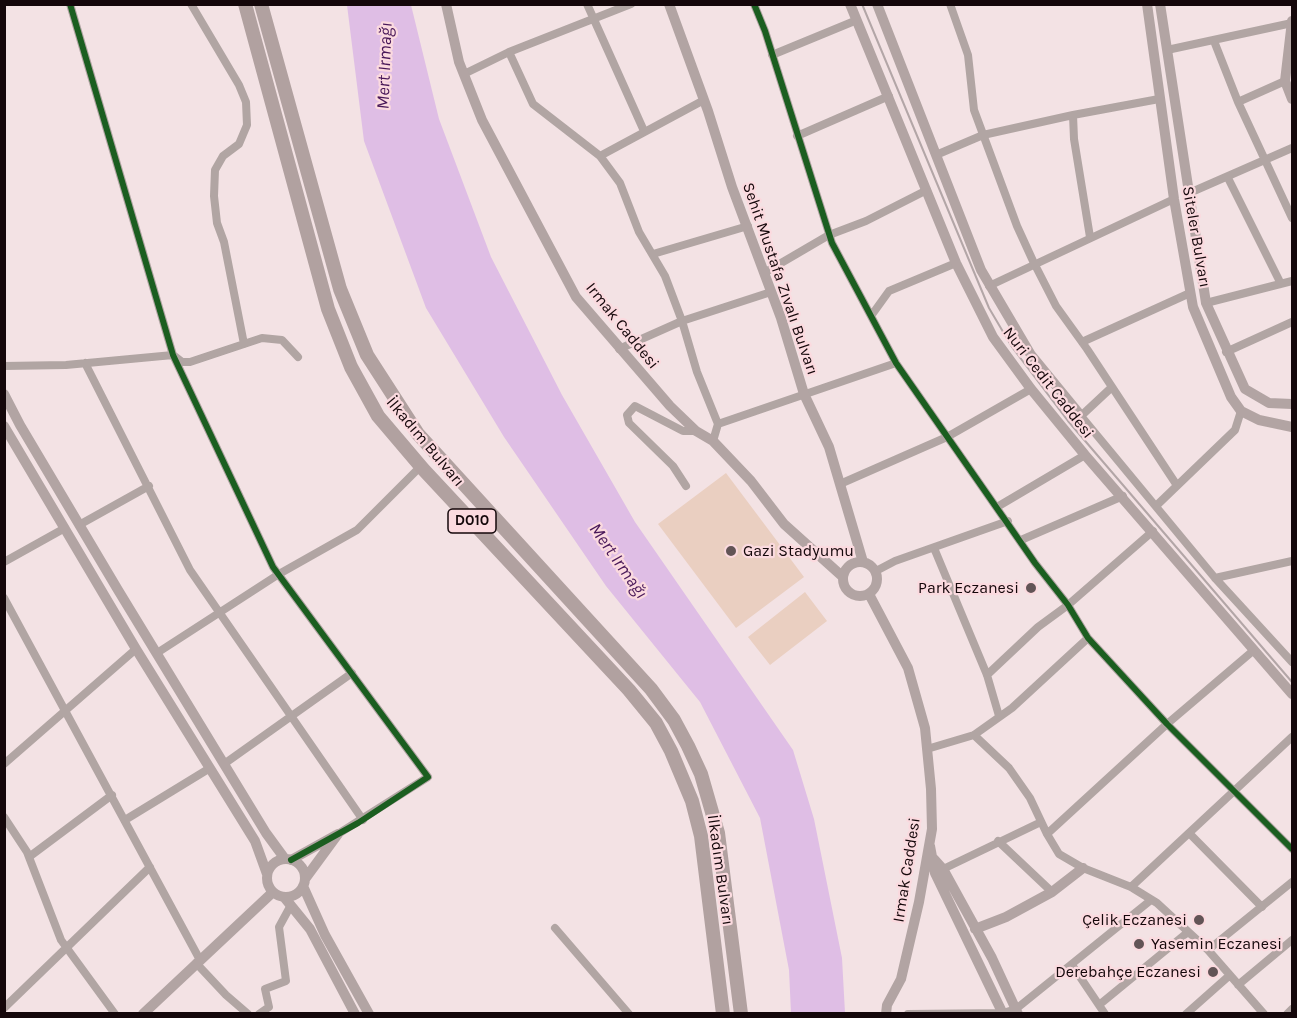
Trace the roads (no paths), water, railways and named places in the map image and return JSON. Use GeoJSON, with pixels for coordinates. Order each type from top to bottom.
{"type":"FeatureCollection","features":[{"type":"Feature","properties":{"kind":"highway","name":"İlkadım Bulvarı"},"geometry":{"type":"LineString","coordinates":[[245,4],[328,309],[351,368],[378,416],[421,466],[629,690],[656,723],[671,751],[692,801],[701,836],[723,1014]]}},
{"type":"Feature","properties":{"kind":"highway","name":"İlkadım Bulvarı"},"geometry":{"type":"LineString","coordinates":[[261,4],[340,289],[367,354],[418,434],[651,689],[674,720],[688,746],[701,774],[718,833],[741,1014]]}},
{"type":"Feature","properties":{"kind":"street"},"geometry":{"type":"LineString","coordinates":[[70,4],[173,355],[279,574],[428,777],[363,820],[288,860],[274,864],[267,874]]}},
{"type":"Feature","properties":{"kind":"street"},"geometry":{"type":"LineString","coordinates":[[191,4],[246,102],[247,125],[239,144],[223,156],[215,170],[214,196],[217,223],[224,242],[244,344]]}},
{"type":"Feature","properties":{"kind":"street","name":"Irmak Caddesi"},"geometry":{"type":"LineString","coordinates":[[446,4],[464,74],[482,120],[576,297],[670,406],[696,431],[713,441],[751,481],[784,524],[843,577]]}},
{"type":"Feature","properties":{"kind":"street"},"geometry":{"type":"LineString","coordinates":[[586,4],[644,131]]}},
{"type":"Feature","properties":{"kind":"street"},"geometry":{"type":"LineString","coordinates":[[464,74],[508,52],[593,21],[631,4]]}},
{"type":"Feature","properties":{"kind":"street","name":"Sehit Mustafa Zıvalı Bulvarı"},"geometry":{"type":"LineString","coordinates":[[669,4],[704,100],[732,188],[771,292],[804,394],[829,447],[863,562]]}},
{"type":"Feature","properties":{"kind":"street"},"geometry":{"type":"LineString","coordinates":[[754,4],[830,235],[896,363],[1035,563],[1068,605],[1088,638],[1167,724],[1293,849]]}},
{"type":"Feature","properties":{"kind":"street","name":"Nuri Cedit Caddesi"},"geometry":{"type":"LineString","coordinates":[[850,4],[956,263],[993,337],[1031,390],[1085,455],[1293,694]]}},
{"type":"Feature","properties":{"kind":"street","name":"Nuri Cedit Caddesi"},"geometry":{"type":"LineString","coordinates":[[877,4],[989,286],[1031,355],[1081,416]]}},
{"type":"Feature","properties":{"kind":"street"},"geometry":{"type":"LineString","coordinates":[[950,4],[968,55],[974,110],[1017,226],[1035,266],[1056,306],[1176,484]]}},
{"type":"Feature","properties":{"kind":"street","name":"Siteler Bulvarı"},"geometry":{"type":"LineString","coordinates":[[1147,4],[1174,199],[1190,293],[1231,397],[1241,411]]}},
{"type":"Feature","properties":{"kind":"street","name":"Siteler Bulvarı"},"geometry":{"type":"LineString","coordinates":[[1160,4],[1187,194],[1206,303],[1226,352],[1245,389],[1269,403],[1293,404]]}},
{"type":"Feature","properties":{"kind":"street"},"geometry":{"type":"LineString","coordinates":[[772,55],[857,20]]}},
{"type":"Feature","properties":{"kind":"street"},"geometry":{"type":"LineString","coordinates":[[1167,50],[1292,23],[1285,81],[1293,99]]}},
{"type":"Feature","properties":{"kind":"street"},"geometry":{"type":"LineString","coordinates":[[1214,41],[1238,102],[1268,159],[1293,218]]}},
{"type":"Feature","properties":{"kind":"street"},"geometry":{"type":"LineString","coordinates":[[508,52],[533,104],[600,156],[620,183],[639,232],[653,254],[682,321],[697,372],[718,423],[713,441]]}},
{"type":"Feature","properties":{"kind":"street"},"geometry":{"type":"LineString","coordinates":[[1238,102],[1285,81]]}},
{"type":"Feature","properties":{"kind":"street"},"geometry":{"type":"LineString","coordinates":[[797,136],[889,96]]}},
{"type":"Feature","properties":{"kind":"street"},"geometry":{"type":"LineString","coordinates":[[936,155],[983,135],[1160,99]]}},
{"type":"Feature","properties":{"kind":"street"},"geometry":{"type":"LineString","coordinates":[[600,156],[704,100]]}},
{"type":"Feature","properties":{"kind":"street"},"geometry":{"type":"LineString","coordinates":[[1073,115],[1074,139],[1090,237]]}},
{"type":"Feature","properties":{"kind":"street"},"geometry":{"type":"LineString","coordinates":[[1187,194],[1293,148]]}},
{"type":"Feature","properties":{"kind":"street"},"geometry":{"type":"LineString","coordinates":[[1228,178],[1281,284]]}},
{"type":"Feature","properties":{"kind":"street"},"geometry":{"type":"LineString","coordinates":[[764,273],[830,235],[866,221],[927,190]]}},
{"type":"Feature","properties":{"kind":"street"},"geometry":{"type":"LineString","coordinates":[[989,286],[1174,199]]}},
{"type":"Feature","properties":{"kind":"street"},"geometry":{"type":"LineString","coordinates":[[653,254],[748,226]]}},
{"type":"Feature","properties":{"kind":"street"},"geometry":{"type":"LineString","coordinates":[[871,316],[889,291],[956,263]]}},
{"type":"Feature","properties":{"kind":"street"},"geometry":{"type":"LineString","coordinates":[[1206,303],[1293,281]]}},
{"type":"Feature","properties":{"kind":"street"},"geometry":{"type":"LineString","coordinates":[[620,349],[682,321],[771,292]]}},
{"type":"Feature","properties":{"kind":"street"},"geometry":{"type":"LineString","coordinates":[[1082,342],[1190,293]]}},
{"type":"Feature","properties":{"kind":"street"},"geometry":{"type":"LineString","coordinates":[[1226,352],[1293,322]]}},
{"type":"Feature","properties":{"kind":"street"},"geometry":{"type":"LineString","coordinates":[[4,366],[85,363],[173,355],[182,362],[190,362],[262,338],[282,340],[298,357]]}},
{"type":"Feature","properties":{"kind":"street"},"geometry":{"type":"LineString","coordinates":[[85,363],[190,570],[363,820]]}},
{"type":"Feature","properties":{"kind":"street"},"geometry":{"type":"LineString","coordinates":[[718,423],[896,363]]}},
{"type":"Feature","properties":{"kind":"street"},"geometry":{"type":"LineString","coordinates":[[1112,387],[1081,416],[1215,578],[1293,662]]}},
{"type":"Feature","properties":{"kind":"street"},"geometry":{"type":"LineString","coordinates":[[840,484],[947,437],[1031,390]]}},
{"type":"Feature","properties":{"kind":"street"},"geometry":{"type":"LineString","coordinates":[[4,394],[79,525],[266,833],[288,860],[301,868],[304,883],[324,934],[369,1014]]}},
{"type":"Feature","properties":{"kind":"street"},"geometry":{"type":"LineString","coordinates":[[686,486],[673,466],[629,423],[627,415],[635,406],[683,431],[696,431]]}},
{"type":"Feature","properties":{"kind":"street"},"geometry":{"type":"LineString","coordinates":[[1156,506],[1176,484],[1235,430],[1241,411],[1259,420],[1293,427]]}},
{"type":"Feature","properties":{"kind":"street"},"geometry":{"type":"LineString","coordinates":[[4,426],[136,649],[255,841],[273,892],[287,901],[310,929],[355,1014]]}},
{"type":"Feature","properties":{"kind":"street"},"geometry":{"type":"LineString","coordinates":[[997,507],[1085,455]]}},
{"type":"Feature","properties":{"kind":"street"},"geometry":{"type":"LineString","coordinates":[[157,653],[279,574],[357,530],[421,466]]}},
{"type":"Feature","properties":{"kind":"street"},"geometry":{"type":"LineString","coordinates":[[79,525],[149,486]]}},
{"type":"Feature","properties":{"kind":"street"},"geometry":{"type":"LineString","coordinates":[[1021,540],[1123,496]]}},
{"type":"Feature","properties":{"kind":"street"},"geometry":{"type":"LineString","coordinates":[[876,571],[895,561],[1008,521]]}},
{"type":"Feature","properties":{"kind":"street"},"geometry":{"type":"LineString","coordinates":[[4,562],[65,528]]}},
{"type":"Feature","properties":{"kind":"street"},"geometry":{"type":"LineString","coordinates":[[987,675],[1038,627],[1068,605],[1153,531]]}},
{"type":"Feature","properties":{"kind":"street"},"geometry":{"type":"LineString","coordinates":[[934,548],[987,675],[999,716]]}},
{"type":"Feature","properties":{"kind":"street"},"geometry":{"type":"LineString","coordinates":[[1215,578],[1293,561]]}},
{"type":"Feature","properties":{"kind":"street"},"geometry":{"type":"LineString","coordinates":[[863,562],[876,571],[876,587],[868,594],[858,596],[849,592],[843,577],[852,564],[863,562]]}},
{"type":"Feature","properties":{"kind":"street","name":"Irmak Caddesi"},"geometry":{"type":"LineString","coordinates":[[868,594],[908,668],[925,728],[932,829],[901,979],[887,1005],[886,1014]]}},
{"type":"Feature","properties":{"kind":"street"},"geometry":{"type":"LineString","coordinates":[[4,598],[112,795],[198,962],[226,995],[248,1014]]}},
{"type":"Feature","properties":{"kind":"street"},"geometry":{"type":"LineString","coordinates":[[927,749],[974,735],[1012,708],[1088,638]]}},
{"type":"Feature","properties":{"kind":"street"},"geometry":{"type":"LineString","coordinates":[[4,764],[136,649]]}},
{"type":"Feature","properties":{"kind":"street"},"geometry":{"type":"LineString","coordinates":[[1047,834],[1167,724],[1254,650]]}},
{"type":"Feature","properties":{"kind":"street"},"geometry":{"type":"LineString","coordinates":[[224,764],[352,673]]}},
{"type":"Feature","properties":{"kind":"street"},"geometry":{"type":"LineString","coordinates":[[974,735],[1009,768],[1030,798],[1059,854],[1083,868],[1131,887],[1151,900],[1208,950],[1264,1014]]}},
{"type":"Feature","properties":{"kind":"street"},"geometry":{"type":"LineString","coordinates":[[1131,887],[1293,738]]}},
{"type":"Feature","properties":{"kind":"street"},"geometry":{"type":"LineString","coordinates":[[125,820],[210,768]]}},
{"type":"Feature","properties":{"kind":"street"},"geometry":{"type":"LineString","coordinates":[[29,857],[112,795]]}},
{"type":"Feature","properties":{"kind":"street"},"geometry":{"type":"LineString","coordinates":[[4,817],[29,857],[67,947],[115,1014]]}},
{"type":"Feature","properties":{"kind":"street"},"geometry":{"type":"LineString","coordinates":[[939,871],[1041,822]]}},
{"type":"Feature","properties":{"kind":"street"},"geometry":{"type":"LineString","coordinates":[[1189,833],[1262,907]]}},
{"type":"Feature","properties":{"kind":"street"},"geometry":{"type":"LineString","coordinates":[[259,1014],[269,1007],[265,989],[286,981],[279,927],[287,901],[304,883],[338,834]]}},
{"type":"Feature","properties":{"kind":"street"},"geometry":{"type":"LineString","coordinates":[[998,841],[1052,892]]}},
{"type":"Feature","properties":{"kind":"street"},"geometry":{"type":"LineString","coordinates":[[930,843],[939,871],[1003,1013]]}},
{"type":"Feature","properties":{"kind":"street"},"geometry":{"type":"LineString","coordinates":[[4,1008],[150,867]]}},
{"type":"Feature","properties":{"kind":"street"},"geometry":{"type":"LineString","coordinates":[[975,929],[1006,917],[1052,892],[1083,868]]}},
{"type":"Feature","properties":{"kind":"street"},"geometry":{"type":"LineString","coordinates":[[939,871],[975,929],[1017,1011]]}},
{"type":"Feature","properties":{"kind":"street"},"geometry":{"type":"LineString","coordinates":[[1208,950],[1293,882]]}},
{"type":"Feature","properties":{"kind":"street"},"geometry":{"type":"LineString","coordinates":[[143,1014],[273,892]]}},
{"type":"Feature","properties":{"kind":"street"},"geometry":{"type":"LineString","coordinates":[[908,1014],[1017,1011],[1151,900]]}},
{"type":"Feature","properties":{"kind":"street"},"geometry":{"type":"LineString","coordinates":[[555,928],[629,1014]]}},
{"type":"Feature","properties":{"kind":"street"},"geometry":{"type":"LineString","coordinates":[[1099,1005],[1188,932]]}},
{"type":"Feature","properties":{"kind":"street"},"geometry":{"type":"LineString","coordinates":[[1238,985],[1293,940]]}},
{"type":"Feature","properties":{"kind":"street"},"geometry":{"type":"LineString","coordinates":[[1072,965],[1105,1014]]}},
{"type":"Feature","properties":{"kind":"street"},"geometry":{"type":"LineString","coordinates":[[1186,1014],[1230,975]]}},
{"type":"Feature","properties":{"kind":"street"},"geometry":{"type":"LineString","coordinates":[[1287,1014],[1293,1009]]}},
{"type":"Feature","properties":{"kind":"water","name":"Mert Irmağı"},"geometry":{"type":"Polygon","coordinates":[[[347,5],[411,5],[439,119],[491,257],[562,395],[635,522],[793,750],[814,819],[842,958],[845,1013],[791,1013],[789,970],[760,818],[700,702],[606,586],[504,437],[426,308],[364,141],[347,5]]]}},
{"type":"Feature","properties":{"kind":"railway"},"geometry":{"type":"LineString","coordinates":[[862,4],[989,308],[1012,347],[1068,421],[1292,682]]}},
{"type":"Feature","properties":{"kind":"place","name":"Gazi Stadyumu"},"geometry":{"type":"Point","coordinates":[731,551]}},
{"type":"Feature","properties":{"kind":"place","name":"Park Eczanesi"},"geometry":{"type":"Point","coordinates":[1031,588]}},
{"type":"Feature","properties":{"kind":"place","name":"Çelik Eczanesi"},"geometry":{"type":"Point","coordinates":[1199,920]}},
{"type":"Feature","properties":{"kind":"place","name":"Yasemin Eczanesi"},"geometry":{"type":"Point","coordinates":[1139,944]}},
{"type":"Feature","properties":{"kind":"place","name":"Derebahçe Eczanesi"},"geometry":{"type":"Point","coordinates":[1213,972]}}]}
